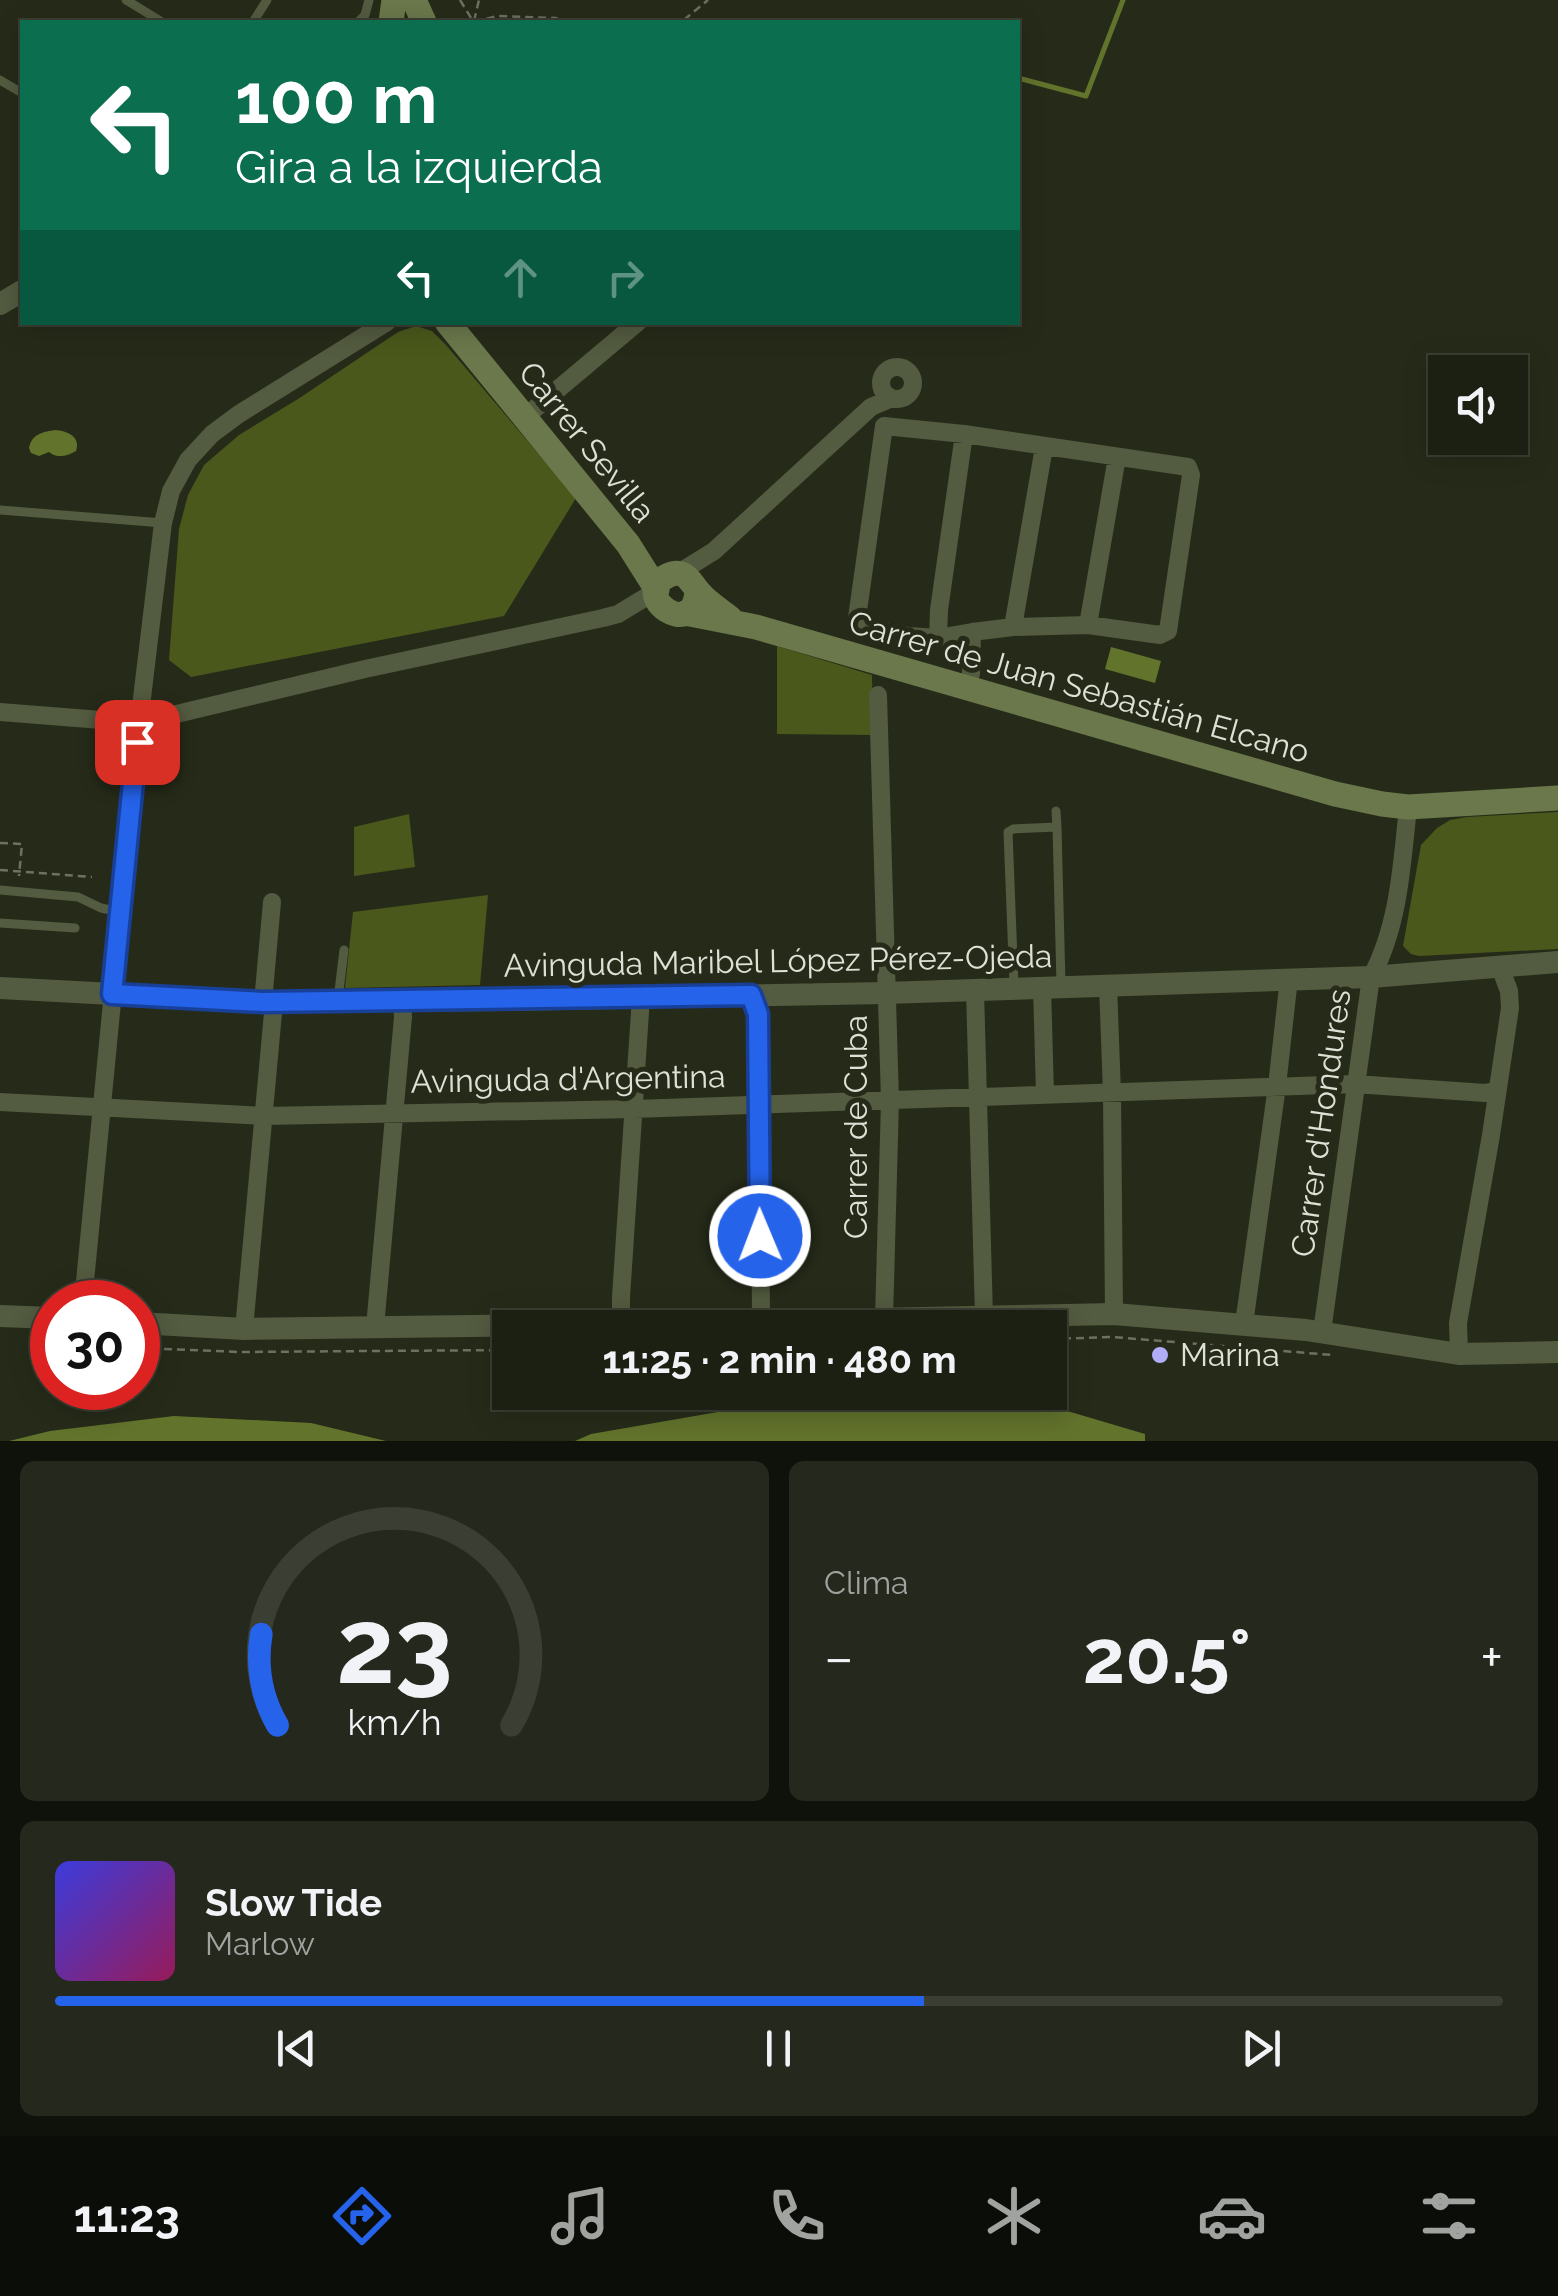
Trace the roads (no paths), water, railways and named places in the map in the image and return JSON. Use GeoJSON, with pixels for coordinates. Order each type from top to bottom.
{"type":"FeatureCollection","features":[{"type":"Feature","properties":{"kind":"main road","name":"Carrer Sevilla"},"geometry":{"type":"LineString","coordinates":[[448,325],[638,556],[676,592]]}},
{"type":"Feature","properties":{"kind":"main road","name":"Carrer de Juan Sebastián Elcano"},"geometry":{"type":"LineString","coordinates":[[676,592],[734,621],[1335,794],[1408,806],[1558,798]]}},
{"type":"Feature","properties":{"kind":"street"},"geometry":{"type":"LineString","coordinates":[[85,1280],[138,723],[163,524],[171,491],[195,450],[212,434],[382,325]]}},
{"type":"Feature","properties":{"kind":"street"},"geometry":{"type":"LineString","coordinates":[[525,417],[634,325]]}},
{"type":"Feature","properties":{"kind":"street"},"geometry":{"type":"LineString","coordinates":[[0,712],[138,723],[618,614],[676,592],[714,551],[871,406],[907,395],[911,376],[900,367],[887,370],[871,406]]}},
{"type":"Feature","properties":{"kind":"street"},"geometry":{"type":"LineString","coordinates":[[881,381],[881,388],[892,398]]}},
{"type":"Feature","properties":{"kind":"street"},"geometry":{"type":"LineString","coordinates":[[884,426],[964,434],[1188,466],[1191,475],[1168,630],[1160,636],[1088,625],[1013,627],[938,638],[856,625],[884,426]]}},
{"type":"Feature","properties":{"kind":"street"},"geometry":{"type":"LineString","coordinates":[[938,638],[964,434]]}},
{"type":"Feature","properties":{"kind":"street"},"geometry":{"type":"LineString","coordinates":[[1013,627],[1044,447]]}},
{"type":"Feature","properties":{"kind":"street"},"geometry":{"type":"LineString","coordinates":[[1088,625],[1117,457]]}},
{"type":"Feature","properties":{"kind":"street"},"geometry":{"type":"LineString","coordinates":[[968,688],[972,632]]}},
{"type":"Feature","properties":{"kind":"street","name":"Carrer de Cuba"},"geometry":{"type":"LineString","coordinates":[[878,695],[890,1101],[884,1310]]}},
{"type":"Feature","properties":{"kind":"street","name":"Carrer d'Hondures"},"geometry":{"type":"LineString","coordinates":[[1322,1332],[1371,977],[1390,933],[1408,806]]}},
{"type":"Feature","properties":{"kind":"street"},"geometry":{"type":"LineString","coordinates":[[244,1329],[264,1116],[272,902]]}},
{"type":"Feature","properties":{"kind":"street","name":"Avinguda Maribel López Pérez-Ojeda"},"geometry":{"type":"LineString","coordinates":[[0,988],[268,1002],[402,1002],[886,993],[1371,977],[1558,962]]}},
{"type":"Feature","properties":{"kind":"street"},"geometry":{"type":"LineString","coordinates":[[1459,1354],[1458,1323],[1510,1008],[1509,991],[1500,967]]}},
{"type":"Feature","properties":{"kind":"street"},"geometry":{"type":"LineString","coordinates":[[1244,1324],[1277,1086],[1288,987],[1285,978]]}},
{"type":"Feature","properties":{"kind":"street"},"geometry":{"type":"LineString","coordinates":[[1108,985],[1114,1314]]}},
{"type":"Feature","properties":{"kind":"street"},"geometry":{"type":"LineString","coordinates":[[1045,1094],[1052,987]]}},
{"type":"Feature","properties":{"kind":"street"},"geometry":{"type":"LineString","coordinates":[[975,990],[984,1310]]}},
{"type":"Feature","properties":{"kind":"street"},"geometry":{"type":"LineString","coordinates":[[751,995],[758,1014],[761,1310]]}},
{"type":"Feature","properties":{"kind":"street"},"geometry":{"type":"LineString","coordinates":[[621,1310],[641,997]]}},
{"type":"Feature","properties":{"kind":"street"},"geometry":{"type":"LineString","coordinates":[[375,1327],[402,1002]]}},
{"type":"Feature","properties":{"kind":"street","name":"Avinguda d'Argentina"},"geometry":{"type":"LineString","coordinates":[[0,1102],[264,1116],[634,1110],[1354,1084],[1497,1091]]}},
{"type":"Feature","properties":{"kind":"street"},"geometry":{"type":"LineString","coordinates":[[1067,1315],[1114,1314],[1244,1324],[1459,1354],[1558,1352]]}},
{"type":"Feature","properties":{"kind":"street"},"geometry":{"type":"LineString","coordinates":[[0,1316],[30,1317]]}},
{"type":"Feature","properties":{"kind":"street"},"geometry":{"type":"LineString","coordinates":[[160,1324],[244,1329],[492,1326]]}},
{"type":"Feature","properties":{"kind":"lane"},"geometry":{"type":"LineString","coordinates":[[126,0],[159,20]]}},
{"type":"Feature","properties":{"kind":"lane"},"geometry":{"type":"LineString","coordinates":[[0,510],[163,524]]}},
{"type":"Feature","properties":{"kind":"lane"},"geometry":{"type":"LineString","coordinates":[[1052,987],[1056,811]]}},
{"type":"Feature","properties":{"kind":"lane"},"geometry":{"type":"LineString","coordinates":[[1014,988],[1008,832],[1057,828]]}},
{"type":"Feature","properties":{"kind":"lane"},"geometry":{"type":"LineString","coordinates":[[0,890],[78,897],[120,912]]}},
{"type":"Feature","properties":{"kind":"lane"},"geometry":{"type":"LineString","coordinates":[[0,923],[75,928]]}},
{"type":"Feature","properties":{"kind":"lane"},"geometry":{"type":"LineString","coordinates":[[338,1002],[344,950]]}},
{"type":"Feature","properties":{"kind":"waterway"},"geometry":{"type":"LineString","coordinates":[[1020,79],[1086,96],[1123,0]]}},
{"type":"Feature","properties":{"kind":"place","name":"Marina"},"geometry":{"type":"Point","coordinates":[1160,1355]}}]}
